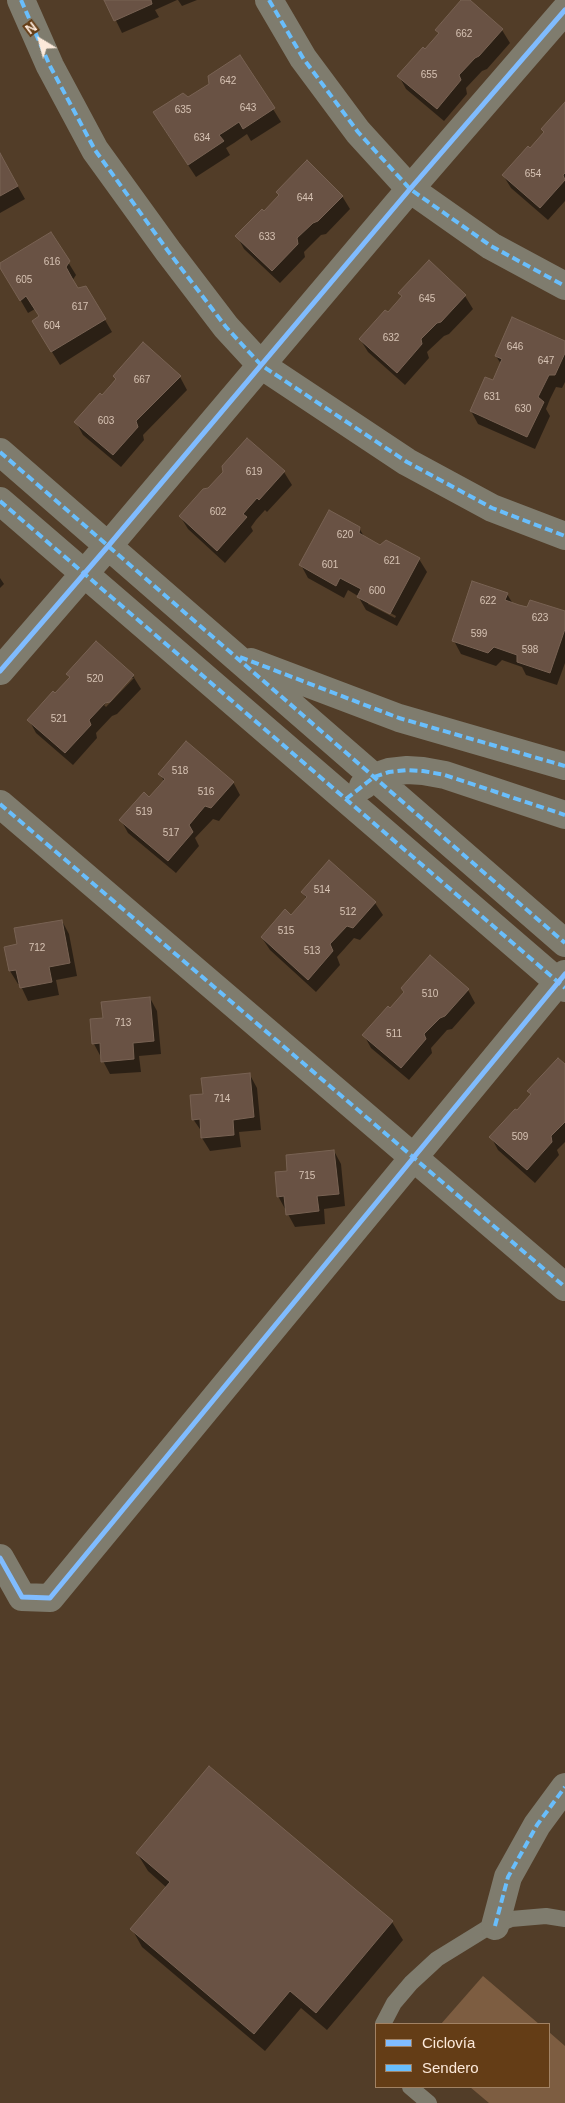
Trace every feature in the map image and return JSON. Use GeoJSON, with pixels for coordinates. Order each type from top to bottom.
{"type":"FeatureCollection","features":[{"type":"Feature","properties":{"kind":"street"},"geometry":{"type":"LineString","coordinates":[[21,0],[50,66],[95,150],[226,327],[261,364],[407,462],[492,508],[565,536]]}},
{"type":"Feature","properties":{"kind":"street"},"geometry":{"type":"LineString","coordinates":[[269,0],[303,58],[358,132],[410,189],[491,246],[565,286]]}},
{"type":"Feature","properties":{"kind":"street"},"geometry":{"type":"LineString","coordinates":[[0,671],[410,189],[565,10]]}},
{"type":"Feature","properties":{"kind":"street"},"geometry":{"type":"LineString","coordinates":[[0,452],[565,943]]}},
{"type":"Feature","properties":{"kind":"street"},"geometry":{"type":"LineString","coordinates":[[0,500],[346,799],[563,981],[413,1157],[50,1598],[22,1598],[0,1558]]}},
{"type":"Feature","properties":{"kind":"street"},"geometry":{"type":"LineString","coordinates":[[236,656],[399,718],[565,766]]}},
{"type":"Feature","properties":{"kind":"street"},"geometry":{"type":"LineString","coordinates":[[346,799],[374,777],[389,772],[407,770],[445,775],[565,815]]}},
{"type":"Feature","properties":{"kind":"street"},"geometry":{"type":"LineString","coordinates":[[0,804],[565,1287]]}},
{"type":"Feature","properties":{"kind":"street"},"geometry":{"type":"LineString","coordinates":[[496,1926],[508,1877],[537,1825],[565,1787]]}},
{"type":"Feature","properties":{"kind":"lane"},"geometry":{"type":"LineString","coordinates":[[384,2023],[394,2003],[411,1982],[436,1959],[484,1930],[511,1919],[546,1916],[565,1919]]}},
{"type":"Feature","properties":{"kind":"lane"},"geometry":{"type":"LineString","coordinates":[[411,2088],[429,2103]]}},
{"type":"Feature","properties":{"kind":"shaded area"},"geometry":{"type":"Polygon","coordinates":[[[483,1976],[538,2023],[442,2023],[483,1976]]]}},
{"type":"Feature","properties":{"kind":"shaded area"},"geometry":{"type":"Polygon","coordinates":[[[550,2033],[565,2046],[565,2103],[489,2103],[471,2088],[550,2088],[550,2033]]]}},
{"type":"Feature","properties":{"kind":"building"},"geometry":{"type":"Polygon","coordinates":[[[104,0],[151,0],[152,4],[114,21],[104,0]]]}},
{"type":"Feature","properties":{"kind":"building"},"geometry":{"type":"Polygon","coordinates":[[[461,0],[470,0],[503,29],[459,75],[461,80],[437,109],[397,76],[423,47],[425,49],[439,33],[435,30],[461,0]]]}},
{"type":"Feature","properties":{"kind":"building"},"geometry":{"type":"Polygon","coordinates":[[[240,55],[275,108],[243,129],[239,122],[219,135],[224,141],[188,165],[153,112],[183,93],[188,97],[209,84],[208,76],[240,55]]]}},
{"type":"Feature","properties":{"kind":"building"},"geometry":{"type":"Polygon","coordinates":[[[565,102],[565,173],[563,175],[565,180],[540,208],[502,175],[528,146],[530,148],[544,132],[541,129],[565,102]]]}},
{"type":"Feature","properties":{"kind":"building"},"geometry":{"type":"Polygon","coordinates":[[[0,153],[18,186],[0,196],[0,153]]]}},
{"type":"Feature","properties":{"kind":"building"},"geometry":{"type":"Polygon","coordinates":[[[307,160],[343,196],[318,221],[313,223],[297,238],[298,244],[272,271],[235,236],[262,209],[264,211],[279,195],[276,192],[307,160]]]}},
{"type":"Feature","properties":{"kind":"building"},"geometry":{"type":"Polygon","coordinates":[[[51,232],[70,261],[66,267],[78,288],[86,286],[106,319],[51,352],[32,321],[39,316],[26,296],[20,301],[0,268],[0,263],[51,232]]]}},
{"type":"Feature","properties":{"kind":"building"},"geometry":{"type":"Polygon","coordinates":[[[429,260],[466,295],[441,322],[437,323],[421,339],[422,344],[397,373],[359,339],[385,310],[388,312],[396,303],[402,296],[398,293],[429,260]]]}},
{"type":"Feature","properties":{"kind":"building"},"geometry":{"type":"Polygon","coordinates":[[[512,317],[565,341],[565,353],[555,375],[549,375],[538,397],[544,402],[527,437],[470,411],[485,377],[493,380],[502,359],[495,356],[512,317]]]}},
{"type":"Feature","properties":{"kind":"building"},"geometry":{"type":"Polygon","coordinates":[[[143,342],[181,376],[136,421],[138,427],[113,455],[74,422],[100,393],[102,395],[110,386],[116,379],[113,376],[143,342]]]}},
{"type":"Feature","properties":{"kind":"building"},"geometry":{"type":"Polygon","coordinates":[[[247,438],[285,471],[259,500],[257,498],[243,514],[247,517],[217,551],[179,516],[203,489],[208,488],[223,472],[222,466],[247,438]]]}},
{"type":"Feature","properties":{"kind":"building"},"geometry":{"type":"Polygon","coordinates":[[[329,510],[360,527],[359,533],[380,545],[386,540],[420,558],[390,614],[357,597],[361,589],[340,578],[336,586],[299,565],[329,510]]]}},
{"type":"Feature","properties":{"kind":"building"},"geometry":{"type":"Polygon","coordinates":[[[472,581],[508,593],[505,600],[519,605],[527,607],[530,600],[565,611],[565,629],[550,673],[517,662],[517,655],[494,647],[488,653],[452,641],[472,581]]]}},
{"type":"Feature","properties":{"kind":"building"},"geometry":{"type":"Polygon","coordinates":[[[96,641],[134,675],[110,702],[105,703],[89,720],[91,725],[65,753],[27,720],[53,691],[55,693],[70,677],[66,674],[96,641]]]}},
{"type":"Feature","properties":{"kind":"building"},"geometry":{"type":"Polygon","coordinates":[[[186,741],[234,782],[211,808],[205,806],[189,825],[193,832],[168,861],[119,820],[144,792],[149,797],[165,779],[158,774],[186,741]]]}},
{"type":"Feature","properties":{"kind":"building"},"geometry":{"type":"Polygon","coordinates":[[[329,860],[376,902],[353,928],[347,926],[330,944],[333,951],[308,980],[261,937],[285,909],[291,915],[307,897],[301,892],[329,860]]]}},
{"type":"Feature","properties":{"kind":"building"},"geometry":{"type":"Polygon","coordinates":[[[62,920],[70,963],[49,967],[52,982],[20,988],[16,970],[9,971],[4,947],[17,944],[14,928],[62,920]]]}},
{"type":"Feature","properties":{"kind":"building"},"geometry":{"type":"Polygon","coordinates":[[[430,955],[469,989],[445,1016],[440,1018],[424,1034],[426,1039],[401,1068],[362,1035],[388,1006],[390,1008],[404,992],[401,988],[430,955]]]}},
{"type":"Feature","properties":{"kind":"building"},"geometry":{"type":"Polygon","coordinates":[[[150,997],[154,1041],[133,1043],[134,1059],[101,1062],[100,1043],[92,1044],[90,1019],[103,1018],[101,1002],[150,997]]]}},
{"type":"Feature","properties":{"kind":"building"},"geometry":{"type":"Polygon","coordinates":[[[558,1058],[565,1064],[565,1122],[551,1136],[552,1142],[527,1170],[489,1137],[531,1094],[527,1091],[558,1058]]]}},
{"type":"Feature","properties":{"kind":"building"},"geometry":{"type":"Polygon","coordinates":[[[250,1073],[254,1117],[233,1120],[234,1135],[201,1138],[200,1119],[192,1120],[190,1095],[203,1094],[201,1078],[250,1073]]]}},
{"type":"Feature","properties":{"kind":"building"},"geometry":{"type":"Polygon","coordinates":[[[334,1150],[339,1194],[317,1196],[319,1211],[286,1215],[284,1196],[277,1197],[275,1172],[287,1171],[286,1155],[334,1150]]]}},
{"type":"Feature","properties":{"kind":"building"},"geometry":{"type":"Polygon","coordinates":[[[209,1766],[393,1921],[316,2013],[290,1991],[254,2034],[130,1929],[170,1882],[136,1853],[209,1766]]]}},
{"type":"Feature","properties":{"kind":"marked path"},"geometry":{"type":"LineString","coordinates":[[21,0],[50,66],[95,150],[226,327],[261,365],[407,462],[492,508],[565,536]]}},
{"type":"Feature","properties":{"kind":"marked path"},"geometry":{"type":"LineString","coordinates":[[269,0],[303,58],[358,132],[410,189],[491,246],[565,286]]}},
{"type":"Feature","properties":{"kind":"marked path"},"geometry":{"type":"LineString","coordinates":[[0,452],[565,943]]}},
{"type":"Feature","properties":{"kind":"marked path"},"geometry":{"type":"LineString","coordinates":[[0,501],[565,988]]}},
{"type":"Feature","properties":{"kind":"marked path"},"geometry":{"type":"LineString","coordinates":[[240,657],[399,718],[565,766]]}},
{"type":"Feature","properties":{"kind":"marked path"},"geometry":{"type":"LineString","coordinates":[[346,799],[374,777],[389,772],[423,771],[445,775],[565,815]]}},
{"type":"Feature","properties":{"kind":"marked path"},"geometry":{"type":"LineString","coordinates":[[0,804],[565,1287]]}},
{"type":"Feature","properties":{"kind":"marked path"},"geometry":{"type":"LineString","coordinates":[[495,1926],[508,1877],[537,1825],[565,1787]]}},
{"type":"Feature","properties":{"kind":"cycle path"},"geometry":{"type":"LineString","coordinates":[[0,671],[410,189],[565,10]]}},
{"type":"Feature","properties":{"kind":"cycle path"},"geometry":{"type":"LineString","coordinates":[[0,1558],[22,1597],[50,1598],[565,974]]}}]}
